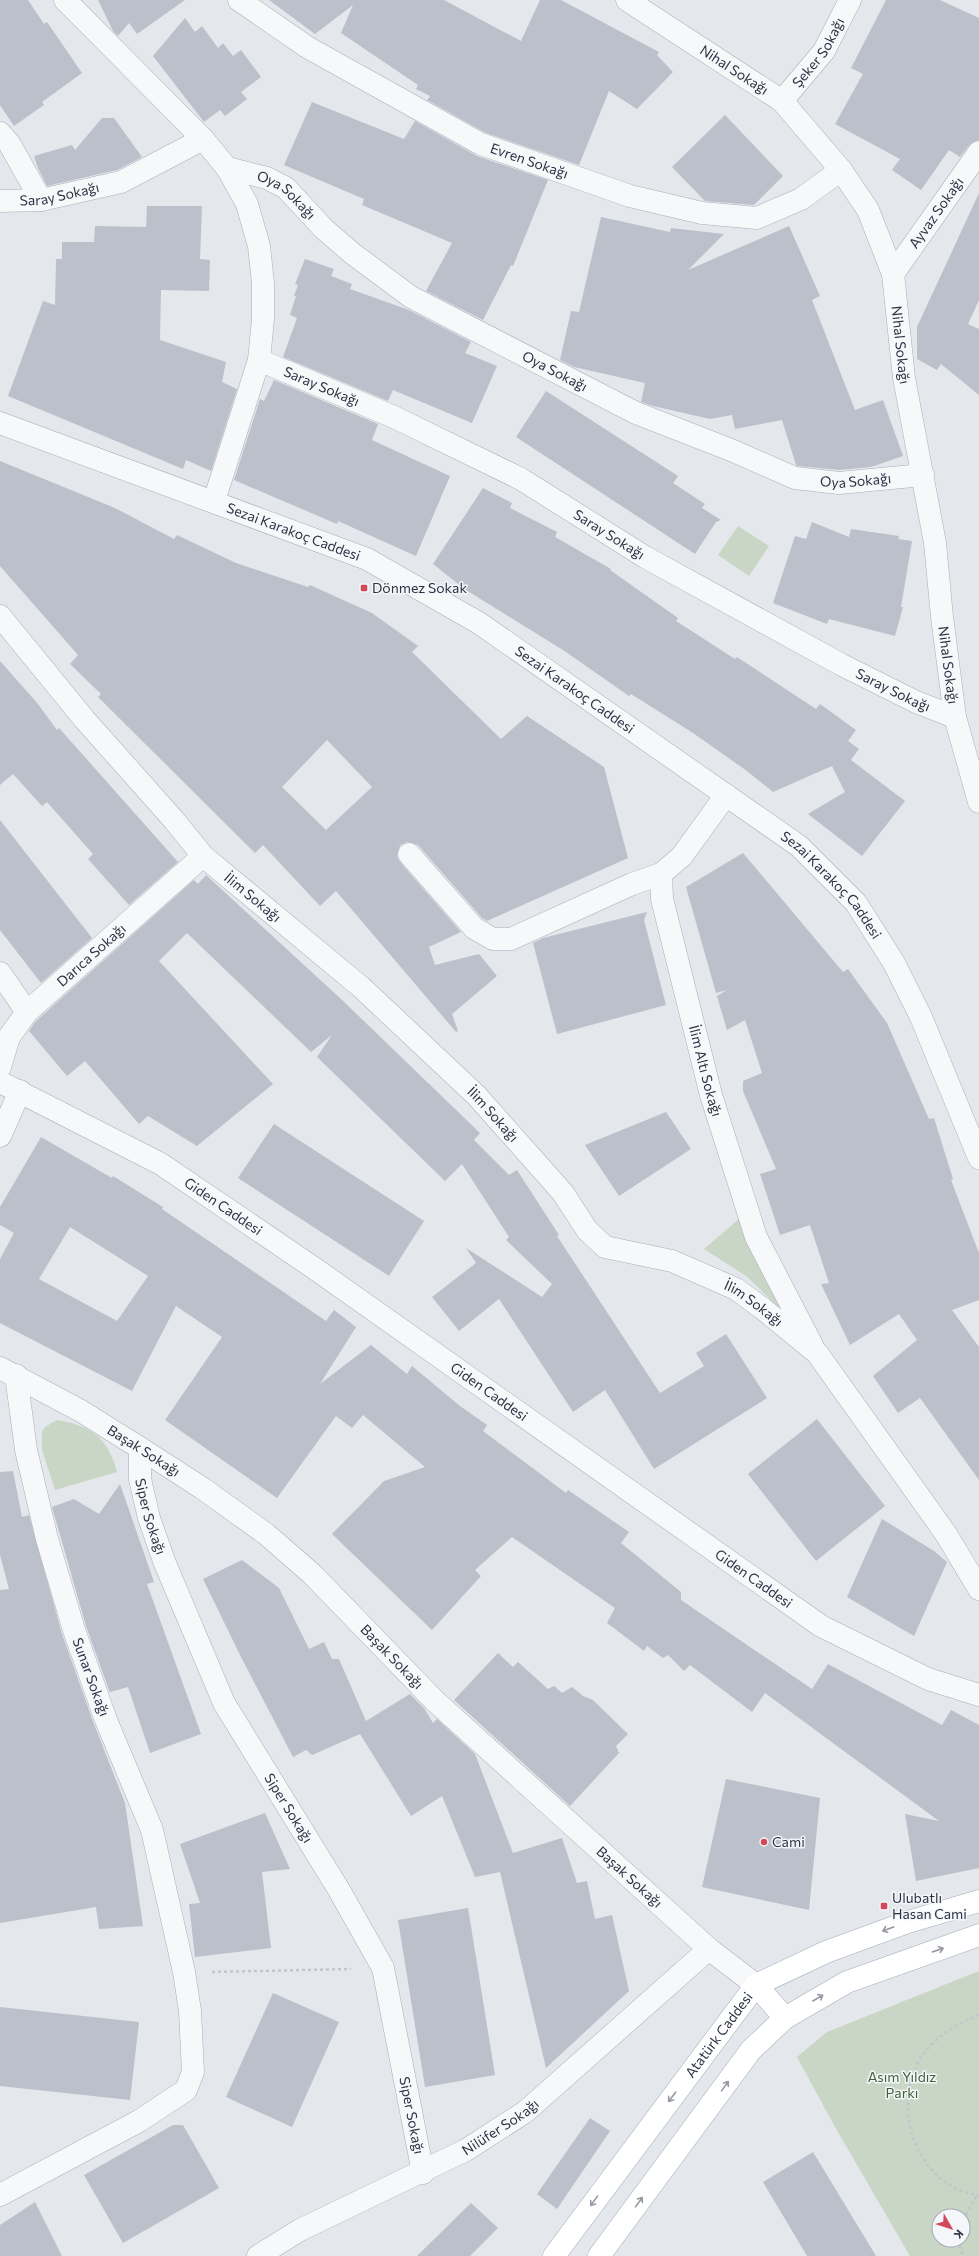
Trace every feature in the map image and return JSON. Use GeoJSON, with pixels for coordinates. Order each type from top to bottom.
{"type":"FeatureCollection","features":[{"type":"Feature","properties":{"kind":"main road","name":"Atatürk Caddesi"},"geometry":{"type":"LineString","coordinates":[[554,2256],[756,1985],[826,1952],[908,1922],[979,1901]]}},
{"type":"Feature","properties":{"kind":"main road"},"geometry":{"type":"LineString","coordinates":[[599,2256],[751,2050],[784,2018],[847,1982],[979,1936]]}},
{"type":"Feature","properties":{"kind":"main road"},"geometry":{"type":"LineString","coordinates":[[756,1985],[784,2018]]}},
{"type":"Feature","properties":{"kind":"street","name":"Oya Sokağı"},"geometry":{"type":"LineString","coordinates":[[65,0],[203,139],[227,168],[247,204],[259,246],[263,283],[263,319],[260,360],[214,501]]}},
{"type":"Feature","properties":{"kind":"street","name":"Evren Sokağı"},"geometry":{"type":"LineString","coordinates":[[239,0],[307,47],[481,144],[630,196],[702,213],[757,218],[801,199],[841,170]]}},
{"type":"Feature","properties":{"kind":"street","name":"Nihal Sokağı"},"geometry":{"type":"LineString","coordinates":[[627,0],[782,101],[841,170],[868,210],[893,274],[904,378],[935,543],[955,717],[979,802]]}},
{"type":"Feature","properties":{"kind":"street","name":"Şeker Sokağı"},"geometry":{"type":"LineString","coordinates":[[782,101],[824,51],[850,0]]}},
{"type":"Feature","properties":{"kind":"street"},"geometry":{"type":"LineString","coordinates":[[0,133],[9,143],[42,200]]}},
{"type":"Feature","properties":{"kind":"street","name":"Saray Sokağı"},"geometry":{"type":"LineString","coordinates":[[0,201],[42,200],[121,182],[203,139]]}},
{"type":"Feature","properties":{"kind":"street","name":"Ayvaz Sokağı"},"geometry":{"type":"LineString","coordinates":[[893,274],[979,152]]}},
{"type":"Feature","properties":{"kind":"street","name":"Oya Sokağı"},"geometry":{"type":"LineString","coordinates":[[227,168],[266,178],[286,188],[324,228],[353,254],[412,296],[636,413],[731,450],[795,478],[839,483],[923,475]]}},
{"type":"Feature","properties":{"kind":"street","name":"Saray Sokağı"},"geometry":{"type":"LineString","coordinates":[[260,360],[394,417],[521,479],[645,557],[842,665],[916,702],[955,717]]}},
{"type":"Feature","properties":{"kind":"street","name":"Sezai Karakoç Caddesi"},"geometry":{"type":"LineString","coordinates":[[0,423],[214,501],[367,559],[479,623],[799,846],[856,903],[894,963],[972,1120],[979,1158]]}},
{"type":"Feature","properties":{"kind":"street","name":"İlim Sokağı"},"geometry":{"type":"LineString","coordinates":[[0,616],[85,720],[173,819],[202,856],[361,987],[477,1096],[563,1193],[587,1230],[605,1247],[672,1261],[736,1290],[762,1308],[816,1353],[946,1534],[979,1589]]}},
{"type":"Feature","properties":{"kind":"street"},"geometry":{"type":"LineString","coordinates":[[409,854],[474,928],[493,939],[511,939],[632,884],[661,874],[682,856],[726,795]]}},
{"type":"Feature","properties":{"kind":"street","name":"Darıca Sokağı"},"geometry":{"type":"LineString","coordinates":[[0,1067],[9,1037],[27,1012],[202,856]]}},
{"type":"Feature","properties":{"kind":"street","name":"İlim Altı Sokağı"},"geometry":{"type":"LineString","coordinates":[[661,874],[662,899],[711,1095],[756,1237],[816,1353]]}},
{"type":"Feature","properties":{"kind":"street"},"geometry":{"type":"LineString","coordinates":[[0,973],[27,1012]]}},
{"type":"Feature","properties":{"kind":"street","name":"Giden Caddesi"},"geometry":{"type":"LineString","coordinates":[[0,1082],[168,1168],[311,1266],[821,1626],[928,1679],[979,1695]]}},
{"type":"Feature","properties":{"kind":"street"},"geometry":{"type":"LineString","coordinates":[[0,1136],[20,1091]]}},
{"type":"Feature","properties":{"kind":"street","name":"Başak Sokağı"},"geometry":{"type":"LineString","coordinates":[[8,1372],[82,1411],[202,1488],[266,1534],[312,1574],[435,1701],[709,1949],[756,1985]]}},
{"type":"Feature","properties":{"kind":"street","name":"Sunar Sokağı"},"geometry":{"type":"LineString","coordinates":[[0,2195],[139,2121],[186,2090],[193,2072],[190,2011],[184,1972],[152,1830],[106,1720],[74,1630],[47,1539],[8,1372]]}},
{"type":"Feature","properties":{"kind":"street","name":"Siper Sokağı"},"geometry":{"type":"LineString","coordinates":[[140,1448],[140,1479],[149,1518],[164,1561],[224,1703],[335,1884],[383,1968],[423,2173]]}},
{"type":"Feature","properties":{"kind":"street","name":"Nilüfer Sokağı"},"geometry":{"type":"LineString","coordinates":[[258,2256],[300,2230],[423,2173],[466,2150],[525,2112],[709,1949]]}},
{"type":"Feature","properties":{"kind":"path"},"geometry":{"type":"LineString","coordinates":[[184,1972],[383,1968]]}},
{"type":"Feature","properties":{"kind":"path"},"geometry":{"type":"LineString","coordinates":[[970,2208],[978,2195],[961,2191],[935,2173],[916,2148],[907,2118],[909,2087],[920,2058],[941,2034],[979,2015]]}},
{"type":"Feature","properties":{"kind":"green space"},"geometry":{"type":"Polygon","coordinates":[[[738,526],[769,546],[749,576],[718,555],[738,526]]]}},
{"type":"Feature","properties":{"kind":"green space"},"geometry":{"type":"Polygon","coordinates":[[[740,1218],[787,1315],[746,1276],[704,1249],[740,1218]]]}},
{"type":"Feature","properties":{"kind":"green space"},"geometry":{"type":"Polygon","coordinates":[[[57,1420],[80,1426],[97,1436],[109,1450],[117,1472],[55,1490],[42,1450],[42,1432],[45,1427],[57,1420]]]}},
{"type":"Feature","properties":{"kind":"green space","name":"Asım Yıldız Parkı"},"geometry":{"type":"Polygon","coordinates":[[[979,1971],[979,2256],[910,2256],[835,2127],[797,2057],[827,2032],[979,1971]]]}},
{"type":"Feature","properties":{"kind":"building"},"geometry":{"type":"Polygon","coordinates":[[[0,0],[28,0],[44,24],[47,22],[82,73],[42,102],[44,105],[14,126],[0,105],[0,0]]]}},
{"type":"Feature","properties":{"kind":"building"},"geometry":{"type":"Polygon","coordinates":[[[98,0],[185,0],[137,34],[129,23],[118,36],[113,31],[98,0]]]}},
{"type":"Feature","properties":{"kind":"building"},"geometry":{"type":"Polygon","coordinates":[[[269,0],[444,0],[521,41],[540,0],[561,0],[659,52],[657,55],[673,72],[637,109],[609,91],[579,165],[486,133],[427,100],[430,96],[416,89],[418,85],[341,33],[353,5],[315,34],[269,0]]]}},
{"type":"Feature","properties":{"kind":"building"},"geometry":{"type":"Polygon","coordinates":[[[886,0],[940,0],[979,18],[979,140],[969,145],[960,157],[949,150],[921,190],[892,170],[900,159],[835,124],[863,74],[851,68],[886,0]]]}},
{"type":"Feature","properties":{"kind":"building"},"geometry":{"type":"Polygon","coordinates":[[[185,18],[195,32],[202,26],[218,48],[223,43],[233,56],[241,50],[261,77],[241,92],[247,99],[225,116],[220,110],[204,122],[153,56],[185,18]]]}},
{"type":"Feature","properties":{"kind":"building"},"geometry":{"type":"Polygon","coordinates":[[[312,102],[404,139],[415,121],[477,156],[548,180],[513,266],[511,265],[483,320],[426,291],[452,243],[362,205],[364,199],[284,165],[312,102]]]}},
{"type":"Feature","properties":{"kind":"building"},"geometry":{"type":"Polygon","coordinates":[[[725,115],[783,176],[754,205],[705,201],[672,167],[725,115]]]}},
{"type":"Feature","properties":{"kind":"building"},"geometry":{"type":"Polygon","coordinates":[[[102,118],[114,118],[142,157],[117,170],[47,186],[34,156],[72,145],[75,150],[102,118]]]}},
{"type":"Feature","properties":{"kind":"building"},"geometry":{"type":"Polygon","coordinates":[[[979,193],[979,300],[968,324],[979,329],[979,395],[941,364],[937,370],[917,359],[917,327],[979,193]]]}},
{"type":"Feature","properties":{"kind":"building"},"geometry":{"type":"Polygon","coordinates":[[[147,206],[202,206],[200,259],[210,260],[209,291],[161,290],[160,340],[226,362],[222,382],[237,389],[211,471],[186,460],[183,469],[8,396],[43,301],[55,305],[56,259],[62,259],[62,242],[94,242],[95,226],[146,227],[147,206]]]}},
{"type":"Feature","properties":{"kind":"building"},"geometry":{"type":"Polygon","coordinates":[[[601,217],[670,232],[671,228],[724,234],[688,270],[789,226],[820,296],[812,300],[855,410],[883,400],[903,456],[871,467],[839,470],[798,466],[796,465],[782,420],[735,429],[732,415],[710,419],[653,406],[641,402],[645,383],[574,367],[560,360],[571,311],[579,312],[601,217]]]}},
{"type":"Feature","properties":{"kind":"building"},"geometry":{"type":"Polygon","coordinates":[[[305,259],[334,269],[331,276],[352,284],[350,289],[409,310],[471,342],[465,353],[497,366],[472,423],[393,390],[388,401],[283,357],[297,318],[290,315],[298,285],[295,284],[305,259]]]}},
{"type":"Feature","properties":{"kind":"building"},"geometry":{"type":"Polygon","coordinates":[[[274,380],[378,424],[372,440],[450,476],[416,556],[338,521],[337,524],[234,480],[260,399],[264,401],[274,380]]]}},
{"type":"Feature","properties":{"kind":"building"},"geometry":{"type":"Polygon","coordinates":[[[546,391],[678,476],[673,483],[705,504],[702,508],[721,520],[716,522],[695,554],[516,437],[546,391]]]}},
{"type":"Feature","properties":{"kind":"building"},"geometry":{"type":"Polygon","coordinates":[[[0,461],[115,508],[174,539],[177,535],[236,563],[308,587],[310,585],[372,613],[418,646],[412,652],[501,739],[527,716],[604,767],[628,858],[487,921],[482,918],[418,845],[407,842],[400,845],[397,856],[400,862],[461,932],[429,947],[435,965],[479,954],[497,976],[452,1014],[458,1031],[456,1032],[336,891],[320,906],[263,845],[255,853],[98,697],[101,694],[70,664],[78,655],[0,566],[0,461]],[[327,740],[282,787],[326,830],[372,787],[327,740]]]}},
{"type":"Feature","properties":{"kind":"building"},"geometry":{"type":"Polygon","coordinates":[[[483,488],[512,503],[510,508],[557,532],[555,537],[611,569],[610,570],[678,618],[676,621],[735,659],[737,657],[816,709],[820,704],[856,730],[848,741],[859,749],[851,760],[905,801],[862,856],[808,814],[845,792],[832,766],[773,792],[747,771],[693,733],[631,694],[629,696],[563,650],[466,590],[433,564],[483,488]]]}},
{"type":"Feature","properties":{"kind":"building"},"geometry":{"type":"Polygon","coordinates":[[[812,522],[849,537],[851,529],[899,536],[898,539],[912,541],[901,607],[903,607],[895,636],[829,619],[827,624],[773,603],[795,536],[806,539],[812,522]]]}},
{"type":"Feature","properties":{"kind":"building"},"geometry":{"type":"Polygon","coordinates":[[[0,661],[38,704],[57,730],[59,728],[178,862],[129,905],[88,859],[93,854],[47,802],[42,806],[13,774],[0,785],[0,661]]]}},
{"type":"Feature","properties":{"kind":"building"},"geometry":{"type":"Polygon","coordinates":[[[0,820],[92,938],[41,983],[0,930],[0,820]]]}},
{"type":"Feature","properties":{"kind":"building"},"geometry":{"type":"Polygon","coordinates":[[[743,853],[843,972],[848,969],[887,1023],[929,1119],[934,1118],[953,1179],[951,1180],[979,1253],[979,1300],[952,1310],[979,1347],[979,1480],[920,1398],[898,1413],[873,1376],[917,1340],[899,1314],[850,1345],[821,1284],[829,1283],[810,1225],[780,1235],[760,1174],[776,1169],[743,1091],[743,1081],[762,1073],[745,1020],[727,1030],[717,996],[727,990],[716,993],[686,887],[743,853]]]}},
{"type":"Feature","properties":{"kind":"building"},"geometry":{"type":"Polygon","coordinates":[[[206,875],[341,999],[480,1133],[474,1140],[509,1175],[517,1170],[559,1235],[557,1236],[660,1393],[704,1366],[696,1353],[726,1334],[767,1398],[654,1469],[605,1390],[573,1412],[499,1299],[459,1331],[432,1297],[476,1263],[466,1248],[542,1297],[552,1284],[506,1240],[509,1237],[462,1164],[445,1181],[317,1057],[332,1035],[311,1052],[187,933],[159,961],[273,1084],[197,1146],[148,1116],[139,1124],[85,1061],[67,1076],[29,1031],[35,1022],[194,880],[198,884],[206,875]]]}},
{"type":"Feature","properties":{"kind":"building"},"geometry":{"type":"Polygon","coordinates":[[[647,912],[644,920],[666,1005],[557,1034],[533,943],[543,938],[647,912]]]}},
{"type":"Feature","properties":{"kind":"building"},"geometry":{"type":"Polygon","coordinates":[[[666,1112],[691,1149],[619,1196],[585,1145],[666,1112]]]}},
{"type":"Feature","properties":{"kind":"building"},"geometry":{"type":"Polygon","coordinates":[[[274,1124],[424,1221],[389,1276],[238,1178],[274,1124]]]}},
{"type":"Feature","properties":{"kind":"building"},"geometry":{"type":"Polygon","coordinates":[[[41,1137],[112,1178],[113,1176],[163,1207],[162,1209],[326,1321],[334,1310],[356,1327],[320,1384],[371,1345],[407,1374],[412,1366],[460,1406],[487,1425],[483,1431],[566,1493],[568,1490],[629,1532],[621,1543],[681,1592],[681,1600],[812,1689],[828,1664],[942,1725],[951,1710],[979,1725],[979,1868],[916,1881],[905,1814],[939,1821],[765,1693],[752,1712],[690,1665],[684,1671],[668,1655],[663,1658],[647,1646],[644,1651],[607,1623],[615,1608],[512,1537],[475,1570],[481,1576],[432,1630],[332,1534],[384,1481],[425,1467],[363,1415],[352,1428],[336,1416],[277,1498],[165,1420],[222,1337],[176,1306],[132,1391],[0,1323],[0,1259],[14,1233],[0,1225],[0,1207],[41,1137]],[[70,1227],[39,1279],[117,1321],[148,1276],[70,1227]]]}},
{"type":"Feature","properties":{"kind":"building"},"geometry":{"type":"Polygon","coordinates":[[[817,1419],[885,1506],[816,1561],[748,1474],[817,1419]]]}},
{"type":"Feature","properties":{"kind":"building"},"geometry":{"type":"Polygon","coordinates":[[[13,1471],[22,1517],[29,1515],[62,1634],[94,1724],[125,1803],[143,1926],[99,1929],[96,1907],[0,1923],[0,1590],[9,1589],[0,1555],[0,1472],[13,1471]]]}},
{"type":"Feature","properties":{"kind":"building"},"geometry":{"type":"Polygon","coordinates":[[[120,1484],[154,1582],[147,1584],[201,1734],[150,1753],[128,1687],[110,1693],[86,1626],[52,1507],[74,1499],[99,1514],[120,1484]]]}},
{"type":"Feature","properties":{"kind":"building"},"geometry":{"type":"Polygon","coordinates":[[[882,1519],[934,1551],[947,1562],[914,1636],[847,1597],[882,1519]]]}},
{"type":"Feature","properties":{"kind":"building"},"geometry":{"type":"Polygon","coordinates":[[[242,1560],[279,1588],[309,1649],[324,1642],[332,1659],[339,1659],[366,1721],[410,1694],[424,1708],[433,1723],[437,1719],[475,1754],[513,1853],[562,1838],[577,1883],[587,1881],[595,1919],[612,1915],[629,1991],[546,2068],[500,1872],[475,1877],[442,1796],[411,1816],[360,1734],[312,1755],[306,1750],[293,1757],[240,1655],[203,1579],[242,1560]]]}},
{"type":"Feature","properties":{"kind":"building"},"geometry":{"type":"Polygon","coordinates":[[[498,1653],[513,1667],[518,1662],[548,1689],[554,1686],[562,1693],[572,1687],[583,1696],[593,1700],[628,1734],[616,1746],[619,1753],[570,1806],[454,1700],[498,1653]]]}},
{"type":"Feature","properties":{"kind":"building","name":"Cami"},"geometry":{"type":"Polygon","coordinates":[[[726,1779],[820,1798],[809,1910],[702,1887],[726,1779]]]}},
{"type":"Feature","properties":{"kind":"building"},"geometry":{"type":"Polygon","coordinates":[[[265,1813],[290,1869],[262,1872],[271,1948],[195,1957],[189,1904],[200,1903],[180,1844],[265,1813]]]}},
{"type":"Feature","properties":{"kind":"building"},"geometry":{"type":"Polygon","coordinates":[[[468,1908],[495,2075],[425,2087],[398,1920],[468,1908]]]}},
{"type":"Feature","properties":{"kind":"building"},"geometry":{"type":"Polygon","coordinates":[[[273,1993],[339,2022],[292,2127],[226,2097],[273,1993]]]}},
{"type":"Feature","properties":{"kind":"building"},"geometry":{"type":"Polygon","coordinates":[[[0,2007],[139,2022],[130,2100],[0,2086],[0,2007]]]}},
{"type":"Feature","properties":{"kind":"building"},"geometry":{"type":"Polygon","coordinates":[[[590,2118],[610,2131],[557,2209],[537,2194],[590,2118]]]}},
{"type":"Feature","properties":{"kind":"building"},"geometry":{"type":"Polygon","coordinates":[[[173,2125],[183,2125],[219,2188],[123,2243],[84,2175],[173,2125]]]}},
{"type":"Feature","properties":{"kind":"building"},"geometry":{"type":"Polygon","coordinates":[[[813,2152],[876,2256],[807,2256],[763,2182],[813,2152]]]}},
{"type":"Feature","properties":{"kind":"building"},"geometry":{"type":"Polygon","coordinates":[[[35,2202],[62,2256],[0,2256],[0,2225],[35,2202]]]}},
{"type":"Feature","properties":{"kind":"building"},"geometry":{"type":"Polygon","coordinates":[[[471,2203],[498,2228],[470,2256],[417,2256],[471,2203]]]}},
{"type":"Feature","properties":{"kind":"place","name":"Dönmez Sokak"},"geometry":{"type":"Point","coordinates":[364,588]}},
{"type":"Feature","properties":{"kind":"place","name":"Cami"},"geometry":{"type":"Point","coordinates":[764,1842]}},
{"type":"Feature","properties":{"kind":"place","name":"Ulubatlı Hasan Cami"},"geometry":{"type":"Point","coordinates":[884,1906]}}]}
